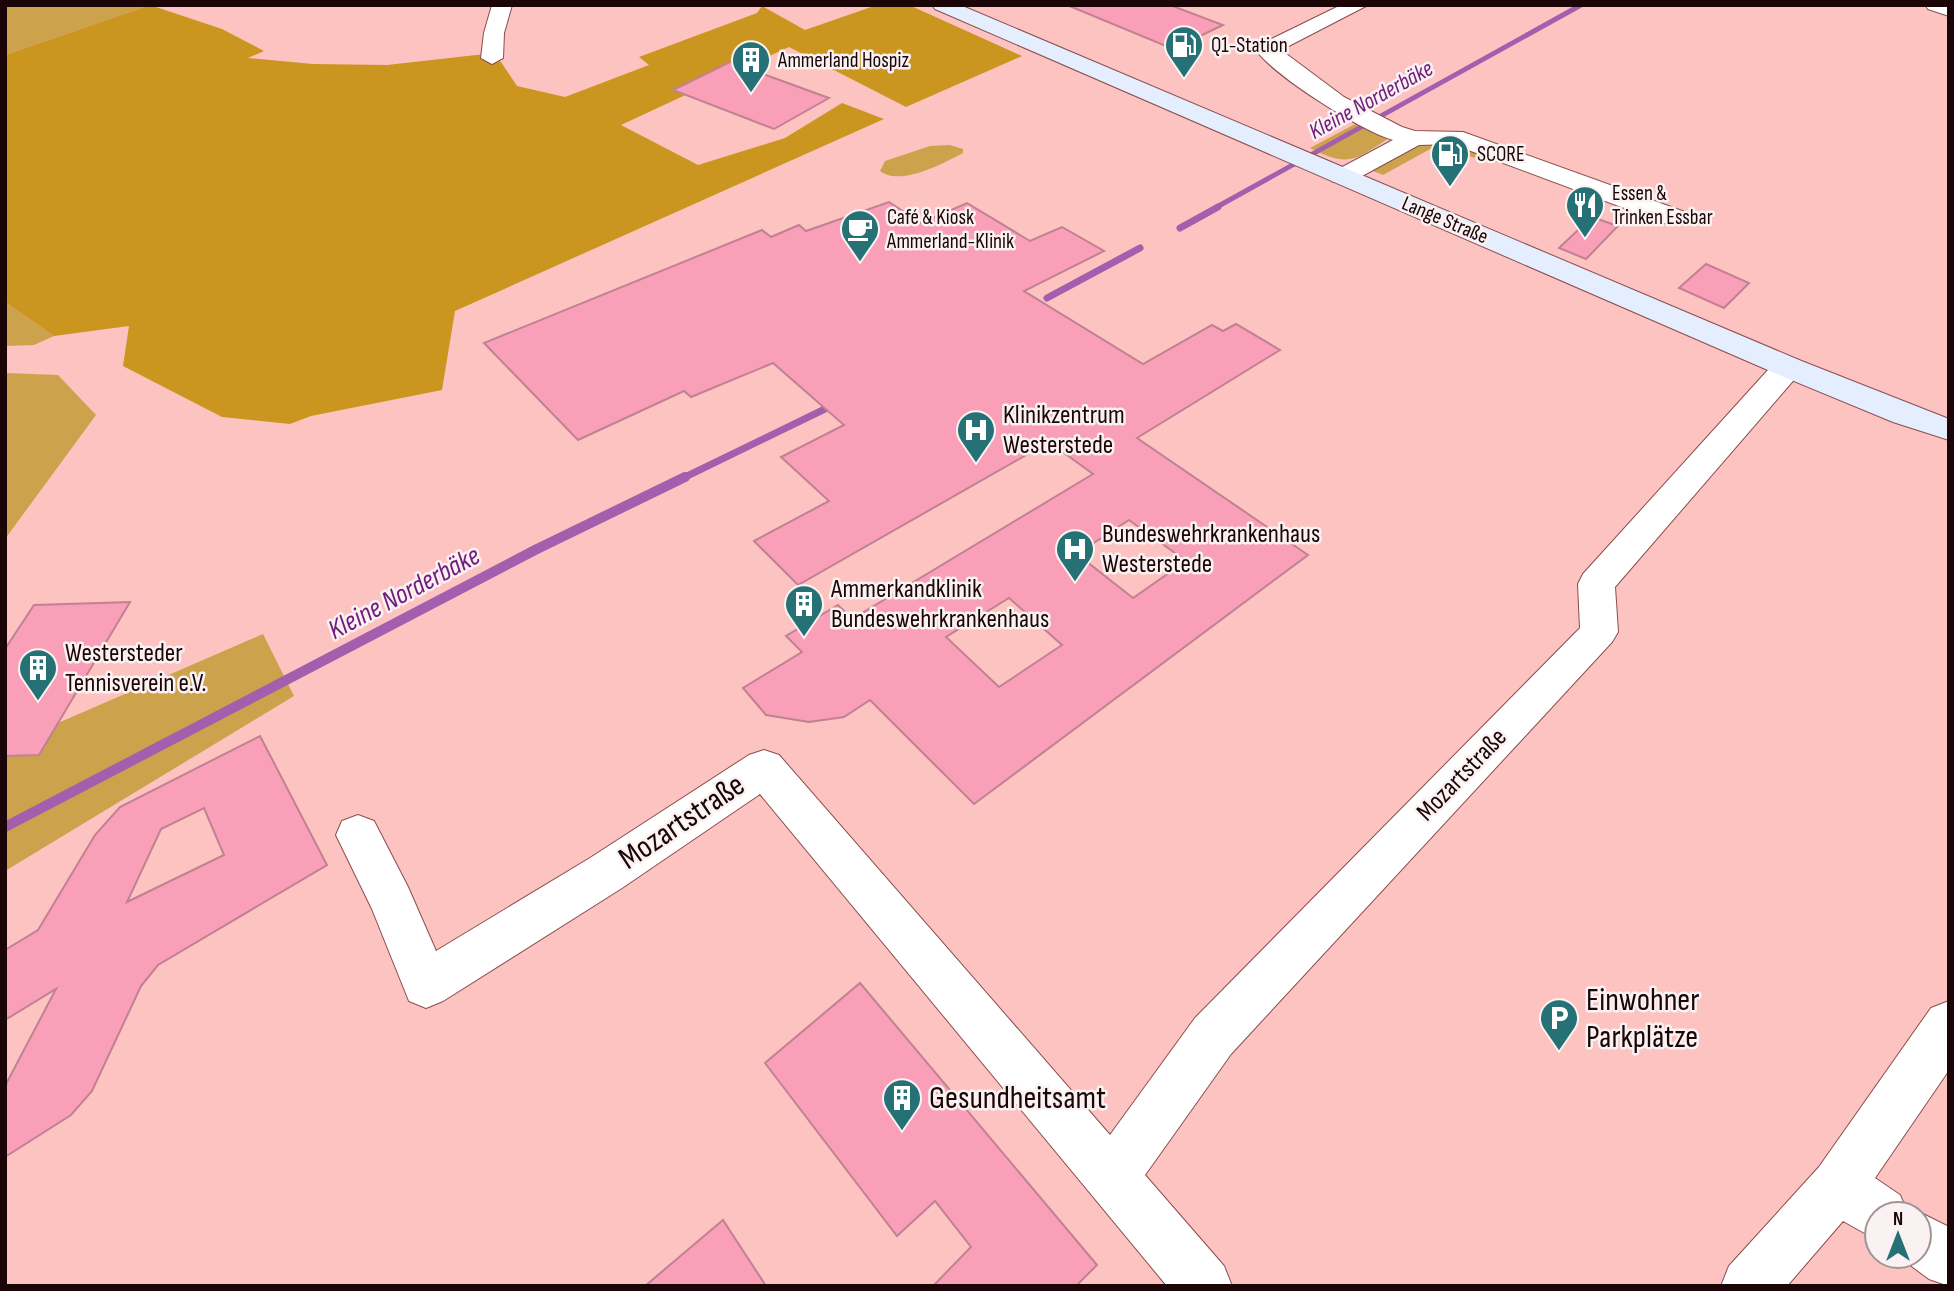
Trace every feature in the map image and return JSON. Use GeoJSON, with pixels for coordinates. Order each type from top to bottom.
{"type":"FeatureCollection","features":[{"type":"Feature","properties":{"kind":"street"},"geometry":{"type":"LineString","coordinates":[[492,58],[494,33],[502,5]]}},
{"type":"Feature","properties":{"kind":"street","name":"Lange Straße"},"geometry":{"type":"LineString","coordinates":[[942,5],[1788,367],[1904,415],[1949,430]]}},
{"type":"Feature","properties":{"kind":"street"},"geometry":{"type":"LineString","coordinates":[[1357,5],[1266,49],[1357,114],[1387,130],[1414,138],[1455,137],[1676,218]]}},
{"type":"Feature","properties":{"kind":"street"},"geometry":{"type":"LineString","coordinates":[[1935,5],[1949,10]]}},
{"type":"Feature","properties":{"kind":"street"},"geometry":{"type":"LineString","coordinates":[[1336,175],[1414,138]]}},
{"type":"Feature","properties":{"kind":"street","name":"Mozartstraße"},"geometry":{"type":"LineString","coordinates":[[1111,1178],[1213,1036],[1599,632],[1596,584],[1788,367]]}},
{"type":"Feature","properties":{"kind":"street","name":"Mozartstraße"},"geometry":{"type":"LineString","coordinates":[[358,835],[392,902],[426,984],[606,873],[764,768],[1204,1286]]}},
{"type":"Feature","properties":{"kind":"street"},"geometry":{"type":"LineString","coordinates":[[1749,1286],[1859,1200],[1949,1026]]}},
{"type":"Feature","properties":{"kind":"street"},"geometry":{"type":"LineString","coordinates":[[1933,1249],[1949,1259]]}},
{"type":"Feature","properties":{"kind":"shaded area"},"geometry":{"type":"Polygon","coordinates":[[[5,5],[150,5],[5,55],[5,5]]]}},
{"type":"Feature","properties":{"kind":"shaded area"},"geometry":{"type":"Polygon","coordinates":[[[150,5],[222,29],[264,51],[248,58],[313,64],[387,65],[485,54],[501,62],[517,86],[565,97],[649,65],[639,57],[757,13],[762,6],[805,30],[877,5],[909,5],[1022,56],[906,107],[789,47],[621,125],[698,165],[785,138],[842,103],[884,119],[455,311],[442,390],[311,416],[290,424],[222,417],[123,366],[129,326],[54,336],[5,302],[5,55],[150,5]]]}},
{"type":"Feature","properties":{"kind":"shaded area"},"geometry":{"type":"Polygon","coordinates":[[[1357,123],[1389,138],[1351,159],[1334,158],[1310,148],[1357,123]]]}},
{"type":"Feature","properties":{"kind":"shaded area"},"geometry":{"type":"Polygon","coordinates":[[[1420,142],[1455,142],[1502,160],[1499,163],[1432,148],[1383,175],[1368,169],[1420,142]]]}},
{"type":"Feature","properties":{"kind":"shaded area"},"geometry":{"type":"Polygon","coordinates":[[[950,145],[963,149],[963,153],[922,172],[899,176],[880,171],[885,161],[930,146],[950,145]]]}},
{"type":"Feature","properties":{"kind":"shaded area"},"geometry":{"type":"Polygon","coordinates":[[[5,302],[54,336],[34,345],[5,346],[5,302]]]}},
{"type":"Feature","properties":{"kind":"shaded area"},"geometry":{"type":"Polygon","coordinates":[[[5,373],[58,375],[96,415],[5,539],[5,373]]]}},
{"type":"Feature","properties":{"kind":"shaded area"},"geometry":{"type":"Polygon","coordinates":[[[263,634],[294,696],[5,871],[5,746],[263,634]]]}},
{"type":"Feature","properties":{"kind":"building"},"geometry":{"type":"Polygon","coordinates":[[[1067,5],[1170,5],[1223,25],[1173,49],[1067,5]]]}},
{"type":"Feature","properties":{"kind":"building","name":"Ammerland Hospiz"},"geometry":{"type":"Polygon","coordinates":[[[730,62],[829,98],[774,129],[673,90],[730,62]]]}},
{"type":"Feature","properties":{"kind":"building"},"geometry":{"type":"Polygon","coordinates":[[[889,202],[921,223],[967,203],[1030,241],[1062,227],[1104,251],[1024,291],[1143,364],[1212,325],[1223,331],[1236,324],[1280,350],[1137,438],[1308,555],[974,804],[870,700],[844,717],[809,722],[766,715],[743,688],[802,652],[786,636],[838,605],[852,619],[1093,474],[1049,442],[798,585],[754,541],[829,501],[781,457],[844,425],[773,363],[691,397],[684,391],[578,440],[484,343],[762,230],[771,237],[799,225],[806,231],[889,202]],[[1129,520],[1077,554],[1133,598],[1186,561],[1129,520]],[[1009,598],[946,637],[999,687],[1062,645],[1009,598]]]}},
{"type":"Feature","properties":{"kind":"building","name":"Essen & Trinken Essbar"},"geometry":{"type":"Polygon","coordinates":[[[1592,217],[1618,226],[1586,259],[1559,248],[1592,217]]]}},
{"type":"Feature","properties":{"kind":"building"},"geometry":{"type":"Polygon","coordinates":[[[1706,264],[1749,283],[1724,308],[1679,288],[1706,264]]]}},
{"type":"Feature","properties":{"kind":"building","name":"Westersteder Tennisverein e.V."},"geometry":{"type":"Polygon","coordinates":[[[130,602],[39,755],[5,756],[5,649],[34,605],[130,602]]]}},
{"type":"Feature","properties":{"kind":"building"},"geometry":{"type":"Polygon","coordinates":[[[260,736],[327,865],[158,965],[141,986],[92,1091],[71,1115],[5,1157],[5,1086],[56,989],[5,1020],[5,950],[38,930],[95,835],[120,807],[260,736]],[[204,808],[161,829],[127,902],[224,855],[204,808]]]}},
{"type":"Feature","properties":{"kind":"building","name":"Gesundheitsamt"},"geometry":{"type":"Polygon","coordinates":[[[860,983],[1097,1265],[1076,1286],[933,1286],[971,1247],[935,1201],[897,1236],[765,1063],[860,983]]]}},
{"type":"Feature","properties":{"kind":"building"},"geometry":{"type":"Polygon","coordinates":[[[723,1220],[766,1286],[645,1286],[723,1220]]]}},
{"type":"Feature","properties":{"kind":"waterway","name":"Kleine Norderbäke"},"geometry":{"type":"LineString","coordinates":[[1215,208],[1581,5]]}},
{"type":"Feature","properties":{"kind":"waterway","name":"Kleine Norderbäke"},"geometry":{"type":"LineString","coordinates":[[1180,228],[1218,207]]}},
{"type":"Feature","properties":{"kind":"waterway","name":"Kleine Norderbäke"},"geometry":{"type":"LineString","coordinates":[[1047,298],[1140,248]]}},
{"type":"Feature","properties":{"kind":"waterway","name":"Kleine Norderbäke"},"geometry":{"type":"LineString","coordinates":[[681,479],[827,408]]}},
{"type":"Feature","properties":{"kind":"waterway","name":"Kleine Norderbäke"},"geometry":{"type":"LineString","coordinates":[[5,827],[535,550],[685,477]]}},
{"type":"Feature","properties":{"kind":"place","name":"Q1-Station"},"geometry":{"type":"Point","coordinates":[1184,79]}},
{"type":"Feature","properties":{"kind":"place","name":"Ammerland Hospiz"},"geometry":{"type":"Point","coordinates":[751,94]}},
{"type":"Feature","properties":{"kind":"place","name":"SCORE"},"geometry":{"type":"Point","coordinates":[1450,188]}},
{"type":"Feature","properties":{"kind":"place","name":"Essen & Trinken Essbar"},"geometry":{"type":"Point","coordinates":[1585,239]}},
{"type":"Feature","properties":{"kind":"place","name":"Café & Kiosk Ammerland-Klinik"},"geometry":{"type":"Point","coordinates":[860,263]}},
{"type":"Feature","properties":{"kind":"place","name":"Klinikzentrum Westerstede"},"geometry":{"type":"Point","coordinates":[976,464]}},
{"type":"Feature","properties":{"kind":"place","name":"Bundeswehrkrankenhaus Westerstede"},"geometry":{"type":"Point","coordinates":[1075,583]}},
{"type":"Feature","properties":{"kind":"place","name":"Ammerkandklinik Bundeswehrkrankenhaus"},"geometry":{"type":"Point","coordinates":[804,638]}},
{"type":"Feature","properties":{"kind":"place","name":"Westersteder Tennisverein e.V."},"geometry":{"type":"Point","coordinates":[38,702]}},
{"type":"Feature","properties":{"kind":"place","name":"Einwohner Parkplätze"},"geometry":{"type":"Point","coordinates":[1559,1052]}},
{"type":"Feature","properties":{"kind":"place","name":"Gesundheitsamt"},"geometry":{"type":"Point","coordinates":[902,1132]}}]}
